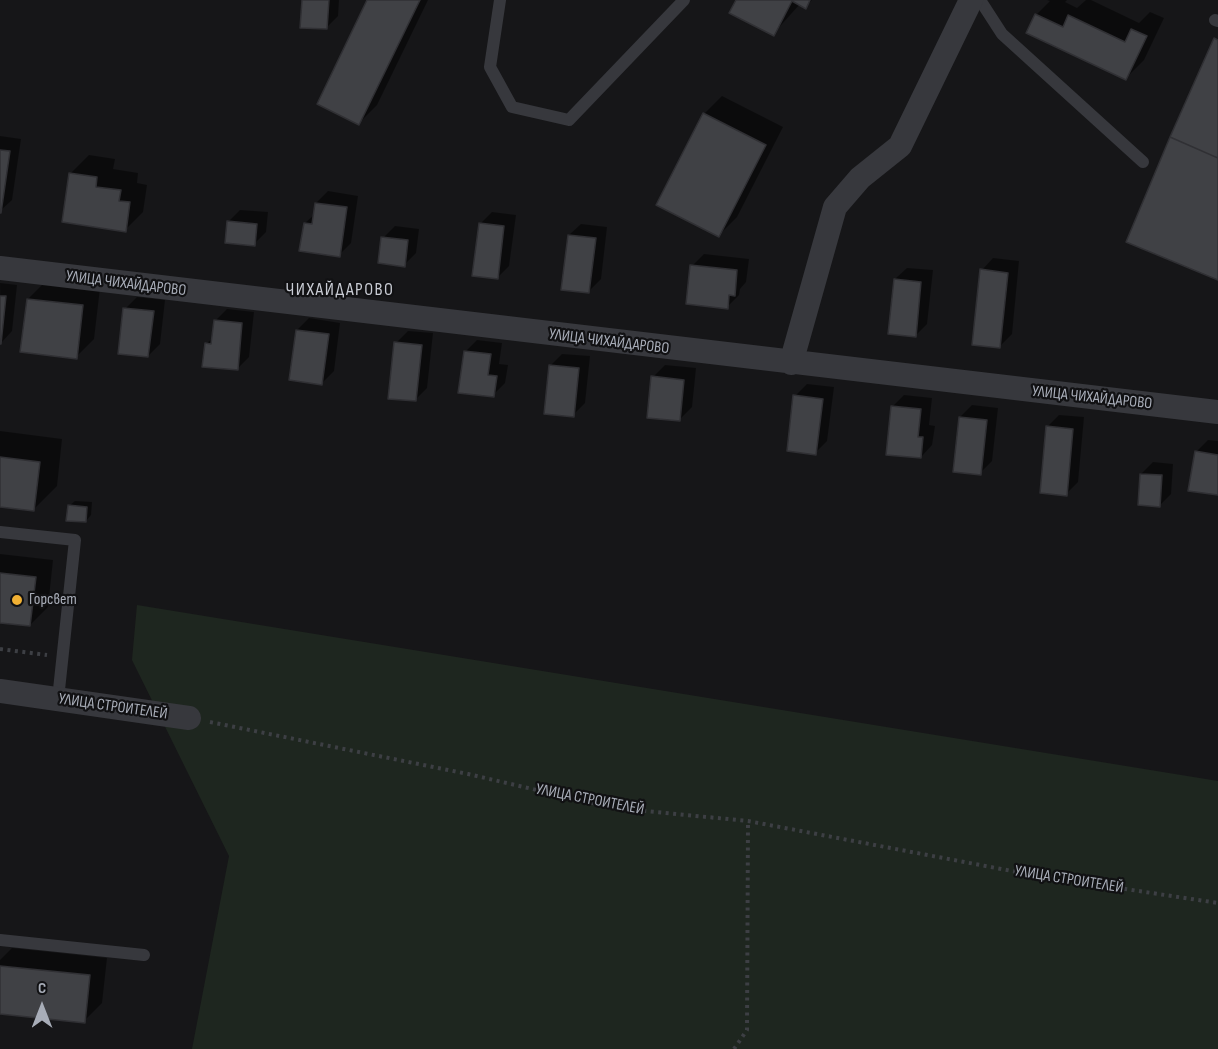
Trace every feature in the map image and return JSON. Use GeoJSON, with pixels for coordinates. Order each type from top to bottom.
{"type":"FeatureCollection","features":[{"type":"Feature","properties":{"kind":"street"},"geometry":{"type":"LineString","coordinates":[[791,363],[835,207],[860,178],[900,146],[971,0]]}},
{"type":"Feature","properties":{"kind":"street","name":"УЛИЦА ЧИХАЙДАРОВО"},"geometry":{"type":"LineString","coordinates":[[0,268],[1218,412]]}},
{"type":"Feature","properties":{"kind":"street","name":"УЛИЦА СТРОИТЕЛЕЙ"},"geometry":{"type":"LineString","coordinates":[[0,691],[189,718]]}},
{"type":"Feature","properties":{"kind":"lane"},"geometry":{"type":"LineString","coordinates":[[500,0],[490,67],[512,107],[569,120],[684,0]]}},
{"type":"Feature","properties":{"kind":"lane"},"geometry":{"type":"LineString","coordinates":[[980,0],[1002,34],[1143,162]]}},
{"type":"Feature","properties":{"kind":"lane"},"geometry":{"type":"LineString","coordinates":[[0,531],[75,540],[58,699]]}},
{"type":"Feature","properties":{"kind":"lane"},"geometry":{"type":"LineString","coordinates":[[0,940],[144,955]]}},
{"type":"Feature","properties":{"kind":"path"},"geometry":{"type":"LineString","coordinates":[[0,649],[63,658]]}},
{"type":"Feature","properties":{"kind":"path","name":"УЛИЦА СТРОИТЕЛЕЙ"},"geometry":{"type":"LineString","coordinates":[[189,718],[468,774],[614,808],[748,821],[1033,875],[1218,903]]}},
{"type":"Feature","properties":{"kind":"path"},"geometry":{"type":"LineString","coordinates":[[734,1049],[747,1030],[748,821]]}},
{"type":"Feature","properties":{"kind":"shaded area"},"geometry":{"type":"Polygon","coordinates":[[[137,605],[1218,781],[1218,1049],[192,1049],[229,856],[132,660],[137,605]]]}},
{"type":"Feature","properties":{"kind":"building"},"geometry":{"type":"Polygon","coordinates":[[[302,0],[329,0],[327,29],[300,28],[302,0]]]}},
{"type":"Feature","properties":{"kind":"building"},"geometry":{"type":"Polygon","coordinates":[[[367,0],[420,0],[359,125],[317,104],[367,0]]]}},
{"type":"Feature","properties":{"kind":"building"},"geometry":{"type":"Polygon","coordinates":[[[736,0],[810,0],[806,9],[792,1],[774,36],[729,13],[736,0]]]}},
{"type":"Feature","properties":{"kind":"building"},"geometry":{"type":"Polygon","coordinates":[[[1035,14],[1063,27],[1068,15],[1125,42],[1131,29],[1147,36],[1126,80],[1026,33],[1035,14]]]}},
{"type":"Feature","properties":{"kind":"building"},"geometry":{"type":"Polygon","coordinates":[[[1214,38],[1218,40],[1218,158],[1170,137],[1214,38]]]}},
{"type":"Feature","properties":{"kind":"building"},"geometry":{"type":"Polygon","coordinates":[[[703,113],[766,145],[719,237],[656,205],[703,113]]]}},
{"type":"Feature","properties":{"kind":"building"},"geometry":{"type":"Polygon","coordinates":[[[1170,137],[1218,158],[1218,280],[1126,242],[1170,137]]]}},
{"type":"Feature","properties":{"kind":"building"},"geometry":{"type":"Polygon","coordinates":[[[0,150],[10,151],[1,213],[0,213],[0,150]]]}},
{"type":"Feature","properties":{"kind":"building"},"geometry":{"type":"Polygon","coordinates":[[[69,173],[97,177],[96,187],[121,190],[119,201],[130,202],[126,232],[62,222],[69,173]]]}},
{"type":"Feature","properties":{"kind":"building"},"geometry":{"type":"Polygon","coordinates":[[[315,203],[347,207],[340,257],[299,251],[304,223],[312,224],[315,203]]]}},
{"type":"Feature","properties":{"kind":"building"},"geometry":{"type":"Polygon","coordinates":[[[227,221],[257,224],[255,246],[225,243],[227,221]]]}},
{"type":"Feature","properties":{"kind":"building"},"geometry":{"type":"Polygon","coordinates":[[[479,223],[504,226],[498,279],[472,276],[479,223]]]}},
{"type":"Feature","properties":{"kind":"building"},"geometry":{"type":"Polygon","coordinates":[[[568,235],[596,238],[589,293],[561,290],[568,235]]]}},
{"type":"Feature","properties":{"kind":"building"},"geometry":{"type":"Polygon","coordinates":[[[381,237],[408,240],[405,267],[378,263],[381,237]]]}},
{"type":"Feature","properties":{"kind":"building"},"geometry":{"type":"Polygon","coordinates":[[[690,265],[737,270],[735,296],[729,295],[728,309],[686,304],[690,265]]]}},
{"type":"Feature","properties":{"kind":"building"},"geometry":{"type":"Polygon","coordinates":[[[980,269],[1008,273],[1000,348],[972,345],[980,269]]]}},
{"type":"Feature","properties":{"kind":"building"},"geometry":{"type":"Polygon","coordinates":[[[894,279],[921,282],[916,337],[888,334],[894,279]]]}},
{"type":"Feature","properties":{"kind":"building"},"geometry":{"type":"Polygon","coordinates":[[[0,296],[6,296],[1,344],[0,344],[0,296]]]}},
{"type":"Feature","properties":{"kind":"building"},"geometry":{"type":"Polygon","coordinates":[[[27,299],[83,305],[77,359],[20,352],[27,299]]]}},
{"type":"Feature","properties":{"kind":"building"},"geometry":{"type":"Polygon","coordinates":[[[123,308],[154,311],[148,357],[118,354],[123,308]]]}},
{"type":"Feature","properties":{"kind":"building"},"geometry":{"type":"Polygon","coordinates":[[[214,320],[242,323],[238,370],[202,367],[205,343],[211,344],[214,320]]]}},
{"type":"Feature","properties":{"kind":"building"},"geometry":{"type":"Polygon","coordinates":[[[296,330],[329,334],[322,385],[289,380],[296,330]]]}},
{"type":"Feature","properties":{"kind":"building"},"geometry":{"type":"Polygon","coordinates":[[[394,342],[422,345],[416,401],[388,399],[394,342]]]}},
{"type":"Feature","properties":{"kind":"building"},"geometry":{"type":"Polygon","coordinates":[[[464,351],[491,354],[488,375],[497,376],[494,397],[458,393],[464,351]]]}},
{"type":"Feature","properties":{"kind":"building"},"geometry":{"type":"Polygon","coordinates":[[[549,365],[579,368],[574,417],[544,414],[549,365]]]}},
{"type":"Feature","properties":{"kind":"building"},"geometry":{"type":"Polygon","coordinates":[[[651,376],[684,380],[680,421],[647,418],[651,376]]]}},
{"type":"Feature","properties":{"kind":"building"},"geometry":{"type":"Polygon","coordinates":[[[793,395],[823,399],[816,455],[787,451],[793,395]]]}},
{"type":"Feature","properties":{"kind":"building"},"geometry":{"type":"Polygon","coordinates":[[[891,406],[921,409],[918,437],[923,437],[921,458],[886,455],[891,406]]]}},
{"type":"Feature","properties":{"kind":"building"},"geometry":{"type":"Polygon","coordinates":[[[959,417],[987,420],[981,475],[953,472],[959,417]]]}},
{"type":"Feature","properties":{"kind":"building"},"geometry":{"type":"Polygon","coordinates":[[[1046,426],[1073,429],[1067,496],[1040,493],[1046,426]]]}},
{"type":"Feature","properties":{"kind":"building"},"geometry":{"type":"Polygon","coordinates":[[[1195,451],[1218,455],[1218,495],[1188,491],[1195,451]]]}},
{"type":"Feature","properties":{"kind":"building"},"geometry":{"type":"Polygon","coordinates":[[[0,457],[40,462],[34,511],[0,507],[0,457]]]}},
{"type":"Feature","properties":{"kind":"building"},"geometry":{"type":"Polygon","coordinates":[[[1140,474],[1162,475],[1160,507],[1138,505],[1140,474]]]}},
{"type":"Feature","properties":{"kind":"building"},"geometry":{"type":"Polygon","coordinates":[[[68,505],[87,507],[86,522],[66,521],[68,505]]]}},
{"type":"Feature","properties":{"kind":"building","name":"Горсвет"},"geometry":{"type":"Polygon","coordinates":[[[0,573],[36,577],[30,626],[0,623],[0,573]]]}},
{"type":"Feature","properties":{"kind":"building"},"geometry":{"type":"Polygon","coordinates":[[[0,966],[90,975],[85,1023],[0,1014],[0,966]]]}},
{"type":"Feature","properties":{"kind":"place","name":"Горсвет"},"geometry":{"type":"Point","coordinates":[17,600]}},
{"type":"Feature","properties":{"kind":"district","name":"ЧИХАЙДАРОВО"},"geometry":{"type":"Point","coordinates":[340,290]}}]}
